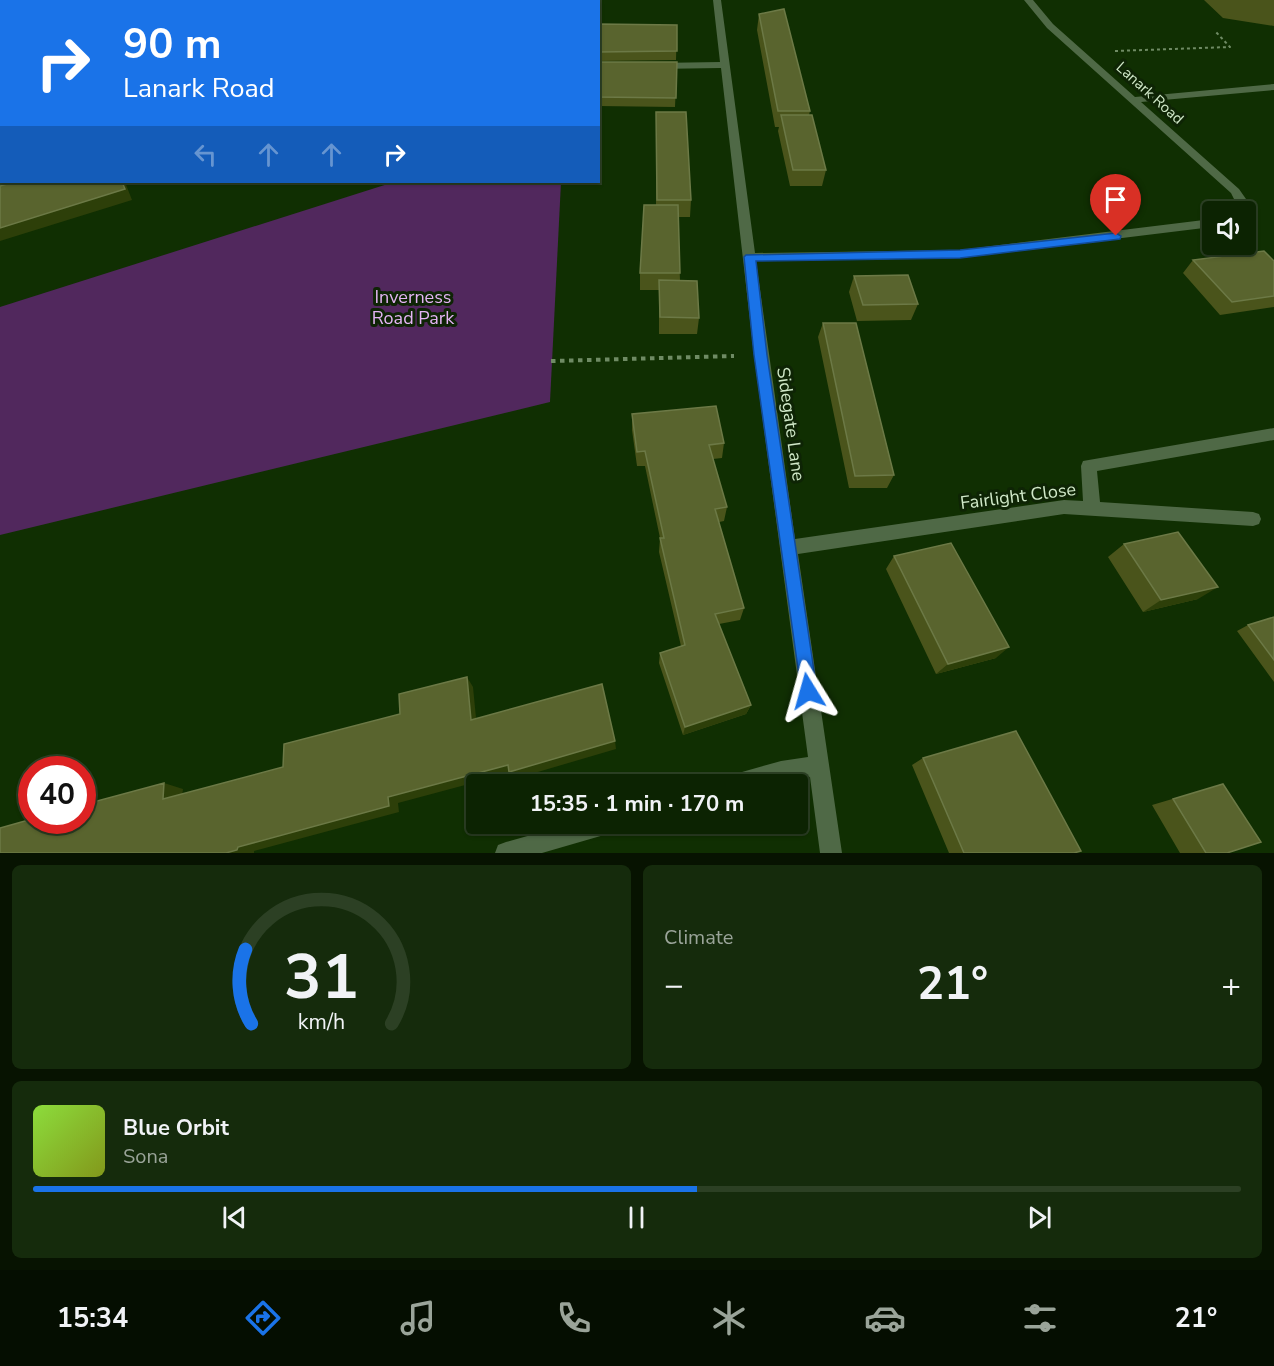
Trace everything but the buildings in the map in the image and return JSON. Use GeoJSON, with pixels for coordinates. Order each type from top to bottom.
{"type":"FeatureCollection","features":[{"type":"Feature","properties":{"kind":"street","name":"Sidegate Lane"},"geometry":{"type":"LineString","coordinates":[[717,0],[761,355],[831,853]]}},
{"type":"Feature","properties":{"kind":"street","name":"Lanark Road"},"geometry":{"type":"LineString","coordinates":[[1028,0],[1050,26],[1235,190],[1239,201]]}},
{"type":"Feature","properties":{"kind":"street"},"geometry":{"type":"LineString","coordinates":[[644,66],[725,65]]}},
{"type":"Feature","properties":{"kind":"street"},"geometry":{"type":"LineString","coordinates":[[1133,100],[1274,87]]}},
{"type":"Feature","properties":{"kind":"street"},"geometry":{"type":"LineString","coordinates":[[750,257],[960,254],[1202,225]]}},
{"type":"Feature","properties":{"kind":"street"},"geometry":{"type":"LineString","coordinates":[[1092,508],[1089,466],[1274,434]]}},
{"type":"Feature","properties":{"kind":"street","name":"Fairlight Close"},"geometry":{"type":"LineString","coordinates":[[789,548],[1064,507],[1253,519]]}},
{"type":"Feature","properties":{"kind":"street"},"geometry":{"type":"LineString","coordinates":[[770,774],[818,766]]}},
{"type":"Feature","properties":{"kind":"street"},"geometry":{"type":"LineString","coordinates":[[506,853],[570,834]]}},
{"type":"Feature","properties":{"kind":"path"},"geometry":{"type":"LineString","coordinates":[[1111,51],[1230,47],[1215,31]]}},
{"type":"Feature","properties":{"kind":"path"},"geometry":{"type":"LineString","coordinates":[[551,361],[735,356]]}},
{"type":"Feature","properties":{"kind":"green space","name":"Inverness Road Park"},"geometry":{"type":"Polygon","coordinates":[[[391,183],[561,183],[550,402],[0,535],[0,307],[391,183]]]}},
{"type":"Feature","properties":{"kind":"route"},"geometry":{"type":"LineString","coordinates":[[808,691],[761,355],[750,257],[960,254],[1116,236]]}}]}
